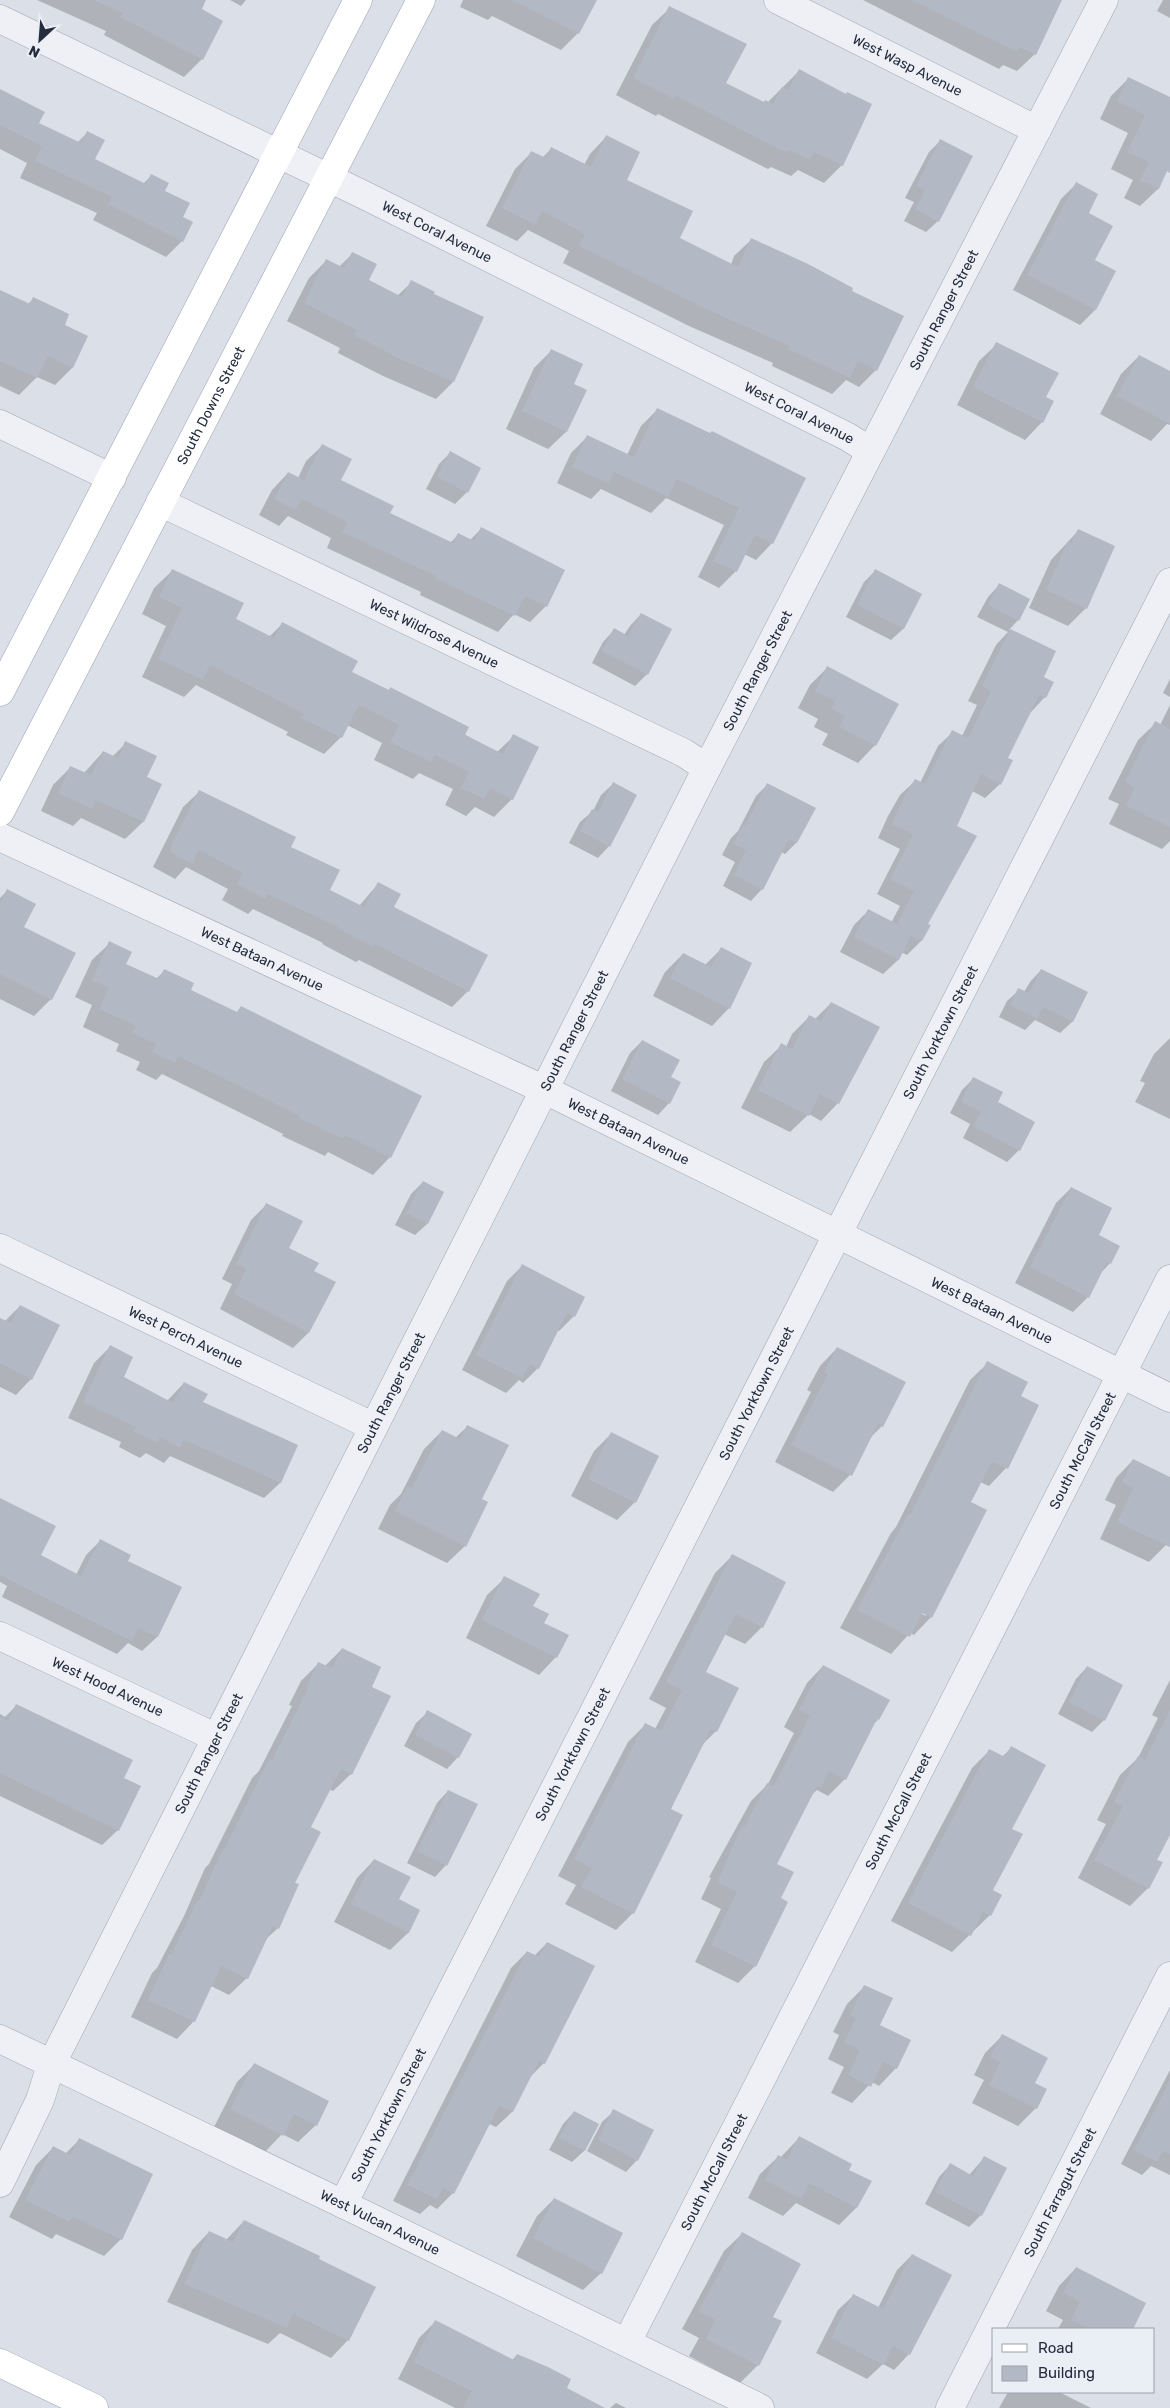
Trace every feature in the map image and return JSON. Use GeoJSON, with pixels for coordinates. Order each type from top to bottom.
{"type":"FeatureCollection","features":[{"type":"Feature","properties":{"kind":"main road"},"geometry":{"type":"LineString","coordinates":[[0,692],[358,0]]}},
{"type":"Feature","properties":{"kind":"main road","name":"South Downs Street"},"geometry":{"type":"LineString","coordinates":[[0,812],[421,0]]}},
{"type":"Feature","properties":{"kind":"main road"},"geometry":{"type":"LineString","coordinates":[[0,2363],[94,2408]]}},
{"type":"Feature","properties":{"kind":"street","name":"West Wasp Avenue"},"geometry":{"type":"LineString","coordinates":[[778,0],[1037,130]]}},
{"type":"Feature","properties":{"kind":"street","name":"South Ranger Street"},"geometry":{"type":"LineString","coordinates":[[0,2183],[40,2100],[51,2065],[372,1426],[545,1090],[707,768],[1104,0]]}},
{"type":"Feature","properties":{"kind":"street","name":"West Coral Avenue"},"geometry":{"type":"LineString","coordinates":[[0,20],[328,178],[848,437],[870,451]]}},
{"type":"Feature","properties":{"kind":"street"},"geometry":{"type":"LineString","coordinates":[[0,424],[112,478]]}},
{"type":"Feature","properties":{"kind":"street","name":"West Wildrose Avenue"},"geometry":{"type":"LineString","coordinates":[[160,502],[684,753],[707,768]]}},
{"type":"Feature","properties":{"kind":"street","name":"South Yorktown Street"},"geometry":{"type":"LineString","coordinates":[[343,2204],[1170,582]]}},
{"type":"Feature","properties":{"kind":"street","name":"West Bataan Avenue"},"geometry":{"type":"LineString","coordinates":[[0,837],[545,1090],[1170,1398]]}},
{"type":"Feature","properties":{"kind":"street","name":"West Perch Avenue"},"geometry":{"type":"LineString","coordinates":[[0,1248],[372,1426]]}},
{"type":"Feature","properties":{"kind":"street","name":"South McCall Street"},"geometry":{"type":"LineString","coordinates":[[627,2342],[1170,1279]]}},
{"type":"Feature","properties":{"kind":"street","name":"West Hood Avenue"},"geometry":{"type":"LineString","coordinates":[[0,1636],[215,1737]]}},
{"type":"Feature","properties":{"kind":"street","name":"South Farragut Street"},"geometry":{"type":"LineString","coordinates":[[950,2408],[1170,1976]]}},
{"type":"Feature","properties":{"kind":"street","name":"West Vulcan Avenue"},"geometry":{"type":"LineString","coordinates":[[0,2040],[343,2204],[760,2408]]}},
{"type":"Feature","properties":{"kind":"building"},"geometry":{"type":"Polygon","coordinates":[[[93,0],[206,0],[202,9],[223,21],[203,60],[120,17],[123,13],[93,0]]]}},
{"type":"Feature","properties":{"kind":"building"},"geometry":{"type":"Polygon","coordinates":[[[512,0],[597,0],[579,34],[512,0]]]}},
{"type":"Feature","properties":{"kind":"building"},"geometry":{"type":"Polygon","coordinates":[[[912,0],[1062,0],[1036,55],[1019,47],[1017,52],[912,0]]]}},
{"type":"Feature","properties":{"kind":"building"},"geometry":{"type":"Polygon","coordinates":[[[669,6],[747,44],[726,83],[764,102],[765,100],[773,104],[782,87],[788,90],[799,69],[846,94],[847,92],[872,104],[843,166],[814,152],[810,160],[788,150],[787,153],[676,96],[674,99],[633,78],[669,6]]]}},
{"type":"Feature","properties":{"kind":"building"},"geometry":{"type":"Polygon","coordinates":[[[1128,77],[1170,97],[1170,173],[1167,171],[1159,189],[1140,180],[1149,162],[1127,152],[1145,115],[1117,101],[1128,77]]]}},
{"type":"Feature","properties":{"kind":"building"},"geometry":{"type":"Polygon","coordinates":[[[0,89],[45,112],[39,123],[81,143],[87,131],[105,140],[95,159],[146,184],[151,174],[169,183],[165,191],[190,203],[183,217],[193,222],[183,242],[108,204],[112,197],[35,161],[42,146],[0,125],[0,89]]]}},
{"type":"Feature","properties":{"kind":"building"},"geometry":{"type":"Polygon","coordinates":[[[606,135],[640,152],[627,180],[693,211],[680,238],[738,267],[751,238],[808,264],[853,288],[852,291],[904,316],[877,371],[858,361],[850,378],[788,349],[789,346],[706,309],[579,246],[585,234],[542,211],[535,225],[502,208],[531,151],[546,158],[551,147],[591,167],[606,135]]]}},
{"type":"Feature","properties":{"kind":"building"},"geometry":{"type":"Polygon","coordinates":[[[940,139],[973,156],[939,222],[915,209],[925,190],[916,186],[940,139]]]}},
{"type":"Feature","properties":{"kind":"building"},"geometry":{"type":"Polygon","coordinates":[[[1076,182],[1098,194],[1089,213],[1113,226],[1095,260],[1116,271],[1096,310],[1027,275],[1076,182]]]}},
{"type":"Feature","properties":{"kind":"building"},"geometry":{"type":"Polygon","coordinates":[[[352,252],[377,264],[369,280],[402,297],[411,280],[435,292],[434,294],[484,317],[454,382],[400,359],[354,335],[357,330],[304,303],[326,259],[344,268],[352,252]]]}},
{"type":"Feature","properties":{"kind":"building"},"geometry":{"type":"Polygon","coordinates":[[[0,290],[30,304],[33,297],[69,314],[65,325],[88,336],[73,368],[48,356],[37,378],[0,361],[0,290]]]}},
{"type":"Feature","properties":{"kind":"building"},"geometry":{"type":"Polygon","coordinates":[[[996,342],[1059,373],[1046,397],[1054,401],[1043,423],[973,387],[996,342]]]}},
{"type":"Feature","properties":{"kind":"building"},"geometry":{"type":"Polygon","coordinates":[[[551,349],[583,364],[574,384],[587,390],[567,432],[522,411],[551,349]]]}},
{"type":"Feature","properties":{"kind":"building"},"geometry":{"type":"Polygon","coordinates":[[[1139,355],[1170,371],[1170,424],[1117,396],[1139,355]]]}},
{"type":"Feature","properties":{"kind":"building"},"geometry":{"type":"Polygon","coordinates":[[[657,408],[710,433],[712,431],[806,478],[773,544],[755,535],[737,572],[713,561],[739,508],[677,479],[668,497],[614,472],[609,484],[572,467],[587,435],[634,457],[657,408]]]}},
{"type":"Feature","properties":{"kind":"building"},"geometry":{"type":"Polygon","coordinates":[[[322,444],[352,459],[341,480],[394,506],[390,513],[453,543],[458,533],[474,541],[481,527],[565,570],[547,607],[525,596],[515,616],[342,532],[347,522],[302,499],[296,510],[274,499],[288,472],[304,480],[322,444]]]}},
{"type":"Feature","properties":{"kind":"building"},"geometry":{"type":"Polygon","coordinates":[[[450,451],[481,468],[468,493],[437,477],[450,451]]]}},
{"type":"Feature","properties":{"kind":"building"},"geometry":{"type":"Polygon","coordinates":[[[1078,529],[1115,546],[1087,609],[1046,590],[1068,541],[1071,543],[1078,529]]]}},
{"type":"Feature","properties":{"kind":"building"},"geometry":{"type":"Polygon","coordinates":[[[172,569],[244,603],[236,619],[274,638],[282,622],[358,661],[352,672],[389,690],[390,687],[469,727],[465,735],[503,754],[513,734],[539,747],[513,800],[490,788],[484,799],[461,788],[469,772],[435,755],[431,762],[390,742],[399,725],[359,705],[342,738],[302,718],[304,714],[210,665],[203,680],[158,659],[182,608],[159,597],[172,569]]]}},
{"type":"Feature","properties":{"kind":"building"},"geometry":{"type":"Polygon","coordinates":[[[875,569],[922,594],[904,629],[857,605],[875,569]]]}},
{"type":"Feature","properties":{"kind":"building"},"geometry":{"type":"Polygon","coordinates":[[[999,583],[1030,599],[1019,621],[988,605],[999,583]]]}},
{"type":"Feature","properties":{"kind":"building"},"geometry":{"type":"Polygon","coordinates":[[[641,613],[672,629],[648,675],[602,651],[614,628],[628,636],[641,613]]]}},
{"type":"Feature","properties":{"kind":"building"},"geometry":{"type":"Polygon","coordinates":[[[1010,629],[1056,651],[1044,677],[1054,682],[1046,698],[1039,695],[1008,758],[1013,760],[1001,785],[981,774],[957,826],[977,836],[928,924],[931,925],[922,941],[911,936],[899,960],[854,937],[868,909],[897,924],[914,891],[890,879],[913,834],[892,824],[902,800],[915,779],[925,784],[952,730],[968,738],[991,691],[982,686],[1010,629]]]}},
{"type":"Feature","properties":{"kind":"building"},"geometry":{"type":"Polygon","coordinates":[[[827,666],[899,704],[876,746],[839,727],[845,716],[831,709],[835,701],[815,691],[827,666]]]}},
{"type":"Feature","properties":{"kind":"building"},"geometry":{"type":"Polygon","coordinates":[[[1155,721],[1170,729],[1170,827],[1126,806],[1135,787],[1125,782],[1155,721]]]}},
{"type":"Feature","properties":{"kind":"building"},"geometry":{"type":"Polygon","coordinates":[[[125,741],[157,756],[147,777],[162,784],[144,822],[96,800],[92,809],[58,793],[70,766],[91,775],[103,751],[118,758],[125,741]]]}},
{"type":"Feature","properties":{"kind":"building"},"geometry":{"type":"Polygon","coordinates":[[[613,782],[637,795],[610,847],[580,831],[592,809],[598,812],[613,782]]]}},
{"type":"Feature","properties":{"kind":"building"},"geometry":{"type":"Polygon","coordinates":[[[767,783],[816,808],[797,843],[789,839],[763,890],[734,875],[746,850],[733,844],[743,825],[745,826],[767,783]]]}},
{"type":"Feature","properties":{"kind":"building"},"geometry":{"type":"Polygon","coordinates":[[[199,790],[296,837],[291,847],[340,870],[330,890],[364,907],[378,882],[401,894],[394,907],[488,955],[469,992],[375,944],[373,947],[338,927],[268,894],[265,899],[237,884],[243,873],[199,850],[192,864],[171,853],[171,845],[199,790]]]}},
{"type":"Feature","properties":{"kind":"building"},"geometry":{"type":"Polygon","coordinates":[[[7,889],[36,904],[24,927],[76,953],[52,1000],[0,974],[0,903],[7,889]]]}},
{"type":"Feature","properties":{"kind":"building"},"geometry":{"type":"Polygon","coordinates":[[[109,941],[132,952],[126,964],[159,979],[164,969],[194,983],[191,990],[237,1012],[241,1006],[422,1096],[391,1158],[345,1135],[343,1139],[299,1118],[300,1116],[178,1056],[175,1063],[152,1052],[156,1044],[132,1033],[136,1026],[99,1009],[109,988],[92,980],[109,941]]]}},
{"type":"Feature","properties":{"kind":"building"},"geometry":{"type":"Polygon","coordinates":[[[721,947],[752,963],[730,1009],[670,978],[683,953],[711,967],[721,947]]]}},
{"type":"Feature","properties":{"kind":"building"},"geometry":{"type":"Polygon","coordinates":[[[1041,969],[1088,992],[1073,1022],[1043,1007],[1037,1019],[1010,1005],[1018,988],[1029,993],[1041,969]]]}},
{"type":"Feature","properties":{"kind":"building"},"geometry":{"type":"Polygon","coordinates":[[[831,1002],[880,1027],[839,1104],[820,1094],[809,1116],[758,1090],[781,1043],[792,1049],[809,1015],[821,1021],[831,1002]]]}},
{"type":"Feature","properties":{"kind":"building"},"geometry":{"type":"Polygon","coordinates":[[[642,1040],[680,1060],[671,1077],[681,1082],[670,1104],[622,1079],[642,1040]]]}},
{"type":"Feature","properties":{"kind":"building"},"geometry":{"type":"Polygon","coordinates":[[[973,1077],[1003,1092],[998,1102],[1035,1122],[1020,1151],[973,1126],[981,1112],[961,1102],[973,1077]]]}},
{"type":"Feature","properties":{"kind":"building"},"geometry":{"type":"Polygon","coordinates":[[[423,1181],[444,1192],[428,1224],[406,1213],[423,1181]]]}},
{"type":"Feature","properties":{"kind":"building"},"geometry":{"type":"Polygon","coordinates":[[[1071,1187],[1112,1208],[1099,1235],[1120,1246],[1111,1264],[1107,1262],[1089,1298],[1030,1267],[1071,1187]]]}},
{"type":"Feature","properties":{"kind":"building"},"geometry":{"type":"Polygon","coordinates":[[[266,1203],[303,1221],[289,1248],[319,1263],[314,1271],[336,1282],[309,1333],[234,1294],[246,1269],[236,1264],[266,1203]]]}},
{"type":"Feature","properties":{"kind":"building"},"geometry":{"type":"Polygon","coordinates":[[[522,1264],[585,1297],[575,1317],[567,1313],[539,1369],[530,1364],[522,1378],[476,1355],[522,1264]]]}},
{"type":"Feature","properties":{"kind":"building"},"geometry":{"type":"Polygon","coordinates":[[[20,1305],[60,1325],[32,1380],[0,1363],[0,1318],[11,1323],[20,1305]]]}},
{"type":"Feature","properties":{"kind":"building"},"geometry":{"type":"Polygon","coordinates":[[[110,1345],[133,1357],[124,1377],[173,1403],[184,1382],[208,1394],[203,1402],[298,1445],[281,1483],[184,1440],[180,1448],[160,1437],[157,1443],[133,1431],[136,1427],[83,1402],[110,1345]]]}},
{"type":"Feature","properties":{"kind":"building"},"geometry":{"type":"Polygon","coordinates":[[[837,1347],[906,1382],[883,1427],[878,1424],[852,1476],[791,1445],[828,1374],[824,1372],[837,1347]]]}},
{"type":"Feature","properties":{"kind":"building"},"geometry":{"type":"Polygon","coordinates":[[[987,1361],[1028,1382],[1021,1396],[1039,1405],[1008,1469],[992,1462],[971,1502],[987,1510],[932,1618],[922,1613],[910,1637],[857,1610],[908,1514],[910,1515],[987,1361]]]}},
{"type":"Feature","properties":{"kind":"building"},"geometry":{"type":"Polygon","coordinates":[[[467,1425],[509,1445],[482,1499],[488,1502],[466,1547],[395,1511],[407,1486],[412,1488],[442,1430],[460,1439],[467,1425]]]}},
{"type":"Feature","properties":{"kind":"building"},"geometry":{"type":"Polygon","coordinates":[[[611,1432],[659,1456],[636,1503],[588,1479],[611,1432]]]}},
{"type":"Feature","properties":{"kind":"building"},"geometry":{"type":"Polygon","coordinates":[[[1133,1459],[1170,1477],[1170,1547],[1117,1522],[1133,1488],[1122,1482],[1133,1459]]]}},
{"type":"Feature","properties":{"kind":"building"},"geometry":{"type":"Polygon","coordinates":[[[0,1498],[56,1526],[41,1555],[81,1576],[100,1539],[131,1555],[128,1561],[182,1587],[158,1637],[138,1628],[132,1641],[0,1575],[0,1498]]]}},
{"type":"Feature","properties":{"kind":"building"},"geometry":{"type":"Polygon","coordinates":[[[732,1554],[786,1582],[763,1628],[736,1614],[706,1672],[739,1688],[717,1732],[711,1729],[671,1809],[683,1815],[634,1914],[581,1887],[592,1868],[574,1859],[645,1723],[661,1731],[682,1690],[666,1682],[732,1554]]]}},
{"type":"Feature","properties":{"kind":"building"},"geometry":{"type":"Polygon","coordinates":[[[504,1576],[540,1594],[533,1606],[549,1614],[544,1623],[569,1635],[557,1658],[482,1620],[504,1576]]]}},
{"type":"Feature","properties":{"kind":"building"},"geometry":{"type":"Polygon","coordinates":[[[342,1648],[381,1667],[372,1687],[391,1696],[352,1775],[341,1769],[311,1827],[321,1832],[295,1883],[299,1884],[279,1929],[273,1926],[248,1979],[221,1966],[195,2022],[148,2000],[169,1954],[171,1955],[197,1901],[199,1901],[269,1759],[272,1760],[308,1688],[306,1687],[318,1662],[332,1668],[342,1648]]]}},
{"type":"Feature","properties":{"kind":"building"},"geometry":{"type":"Polygon","coordinates":[[[823,1665],[890,1700],[879,1720],[877,1719],[846,1780],[829,1771],[821,1788],[817,1786],[777,1864],[794,1872],[781,1898],[788,1902],[756,1967],[711,1945],[737,1892],[717,1882],[742,1826],[744,1827],[767,1783],[774,1786],[810,1716],[799,1710],[823,1665]]]}},
{"type":"Feature","properties":{"kind":"building"},"geometry":{"type":"Polygon","coordinates":[[[1087,1666],[1123,1685],[1105,1721],[1069,1702],[1087,1666]]]}},
{"type":"Feature","properties":{"kind":"building"},"geometry":{"type":"Polygon","coordinates":[[[16,1704],[133,1760],[124,1778],[141,1786],[119,1831],[0,1773],[0,1717],[8,1721],[16,1704]]]}},
{"type":"Feature","properties":{"kind":"building"},"geometry":{"type":"Polygon","coordinates":[[[427,1710],[472,1734],[459,1758],[415,1735],[427,1710]]]}},
{"type":"Feature","properties":{"kind":"building"},"geometry":{"type":"Polygon","coordinates":[[[1170,1710],[1170,1835],[1157,1860],[1163,1862],[1149,1889],[1094,1860],[1123,1806],[1114,1802],[1138,1756],[1145,1760],[1170,1710]]]}},
{"type":"Feature","properties":{"kind":"building"},"geometry":{"type":"Polygon","coordinates":[[[1011,1746],[1046,1765],[1012,1829],[1023,1834],[993,1890],[1002,1895],[991,1916],[983,1912],[971,1936],[908,1903],[989,1749],[1005,1757],[1011,1746]]]}},
{"type":"Feature","properties":{"kind":"building"},"geometry":{"type":"Polygon","coordinates":[[[448,1790],[478,1804],[447,1866],[417,1851],[448,1790]]]}},
{"type":"Feature","properties":{"kind":"building"},"geometry":{"type":"Polygon","coordinates":[[[374,1859],[411,1877],[399,1899],[420,1910],[409,1933],[351,1904],[374,1859]]]}},
{"type":"Feature","properties":{"kind":"building"},"geometry":{"type":"Polygon","coordinates":[[[547,1942],[595,1966],[545,2064],[539,2061],[513,2112],[499,2106],[454,2194],[443,2188],[437,2199],[407,2185],[527,1951],[539,1957],[547,1942]]]}},
{"type":"Feature","properties":{"kind":"building"},"geometry":{"type":"Polygon","coordinates":[[[864,1985],[893,1998],[880,2025],[911,2040],[897,2069],[883,2062],[871,2087],[848,2075],[860,2050],[844,2042],[856,2018],[850,2015],[864,1985]]]}},
{"type":"Feature","properties":{"kind":"building"},"geometry":{"type":"Polygon","coordinates":[[[1002,2034],[1048,2058],[1035,2083],[1047,2089],[1037,2109],[989,2085],[1000,2062],[990,2057],[1002,2034]]]}},
{"type":"Feature","properties":{"kind":"building"},"geometry":{"type":"Polygon","coordinates":[[[254,2063],[329,2101],[317,2126],[294,2114],[283,2136],[230,2109],[254,2063]]]}},
{"type":"Feature","properties":{"kind":"building"},"geometry":{"type":"Polygon","coordinates":[[[1170,2080],[1170,2154],[1163,2151],[1157,2162],[1134,2150],[1170,2080]]]}},
{"type":"Feature","properties":{"kind":"building"},"geometry":{"type":"Polygon","coordinates":[[[613,2109],[654,2130],[638,2161],[598,2140],[613,2109]]]}},
{"type":"Feature","properties":{"kind":"building"},"geometry":{"type":"Polygon","coordinates":[[[574,2111],[599,2124],[585,2151],[559,2138],[574,2111]]]}},
{"type":"Feature","properties":{"kind":"building"},"geometry":{"type":"Polygon","coordinates":[[[799,2136],[852,2164],[849,2170],[872,2181],[857,2208],[809,2183],[801,2199],[765,2180],[778,2155],[787,2160],[799,2136]]]}},
{"type":"Feature","properties":{"kind":"building"},"geometry":{"type":"Polygon","coordinates":[[[79,2138],[153,2174],[122,2240],[73,2217],[70,2222],[25,2200],[53,2146],[70,2155],[79,2138]]]}},
{"type":"Feature","properties":{"kind":"building"},"geometry":{"type":"Polygon","coordinates":[[[984,2156],[1007,2168],[982,2216],[935,2192],[950,2163],[973,2176],[984,2156]]]}},
{"type":"Feature","properties":{"kind":"building"},"geometry":{"type":"Polygon","coordinates":[[[554,2198],[623,2233],[602,2274],[533,2238],[554,2198]]]}},
{"type":"Feature","properties":{"kind":"building"},"geometry":{"type":"Polygon","coordinates":[[[244,2220],[320,2256],[319,2259],[376,2287],[349,2341],[293,2314],[287,2328],[184,2284],[209,2231],[233,2242],[244,2220]]]}},
{"type":"Feature","properties":{"kind":"building"},"geometry":{"type":"Polygon","coordinates":[[[742,2232],[801,2264],[773,2317],[782,2321],[759,2366],[706,2339],[715,2320],[698,2311],[742,2232]]]}},
{"type":"Feature","properties":{"kind":"building"},"geometry":{"type":"Polygon","coordinates":[[[912,2254],[952,2275],[910,2355],[893,2346],[884,2365],[831,2338],[853,2294],[883,2309],[912,2254]]]}},
{"type":"Feature","properties":{"kind":"building"},"geometry":{"type":"Polygon","coordinates":[[[1076,2267],[1146,2303],[1134,2328],[1087,2328],[1071,2320],[1080,2302],[1063,2293],[1076,2267]]]}},
{"type":"Feature","properties":{"kind":"building"},"geometry":{"type":"Polygon","coordinates":[[[435,2320],[514,2360],[517,2354],[548,2367],[571,2379],[567,2388],[605,2408],[463,2408],[472,2391],[414,2362],[435,2320]]]}}]}
